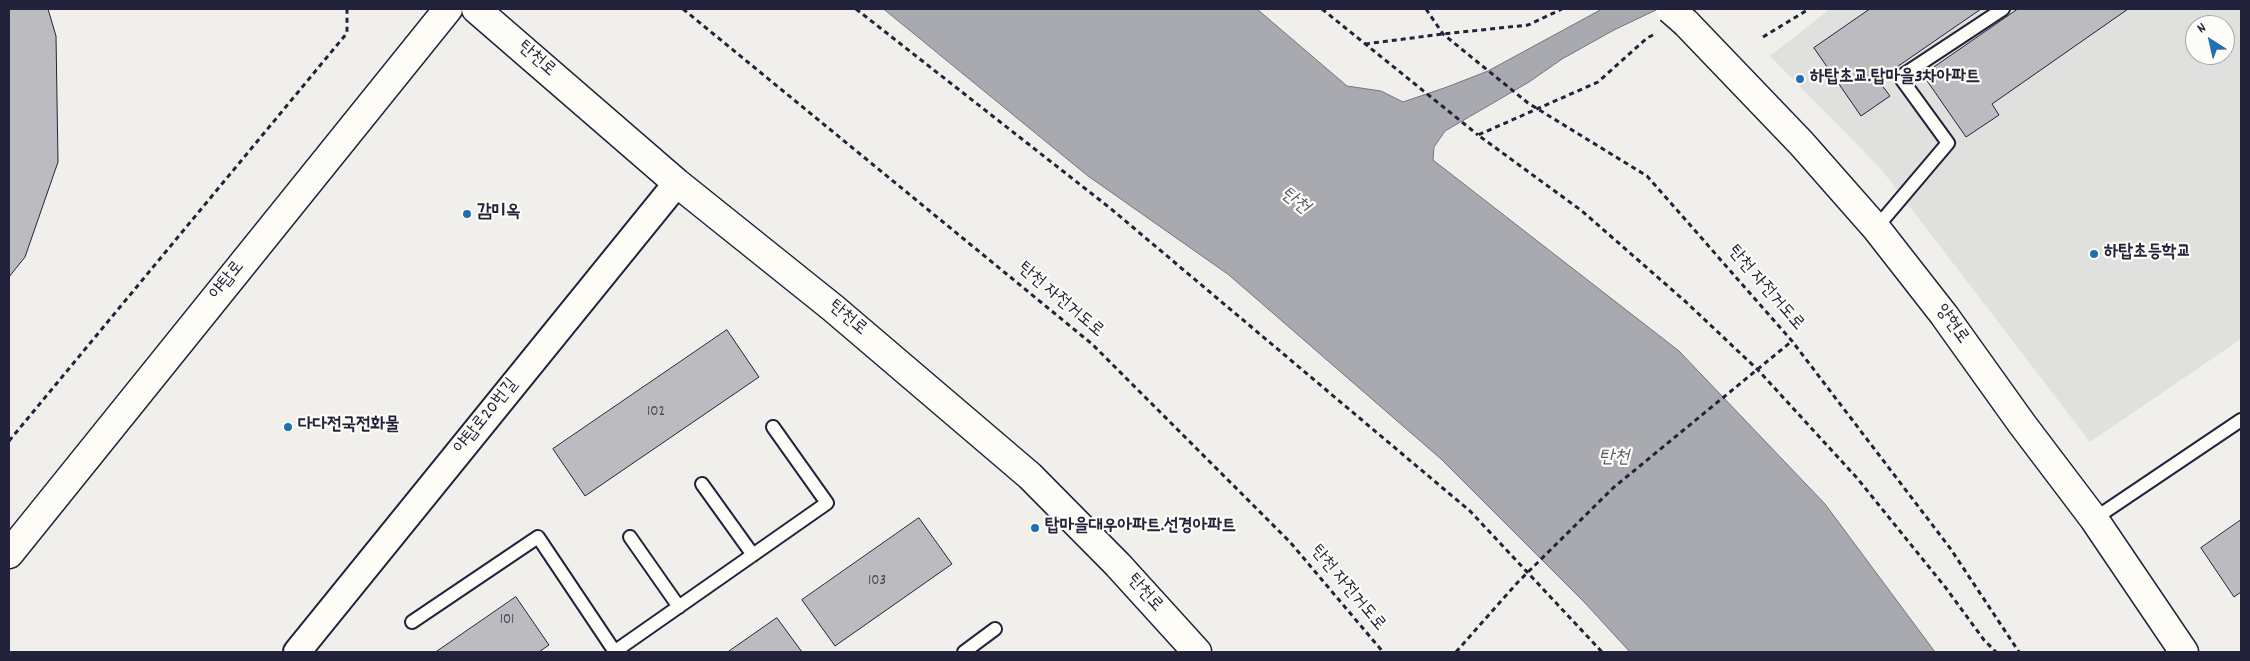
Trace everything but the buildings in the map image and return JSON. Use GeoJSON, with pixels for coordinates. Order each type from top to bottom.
{"type":"FeatureCollection","features":[{"type":"Feature","properties":{"kind":"main road","name":"야탑로"},"geometry":{"type":"LineString","coordinates":[[9,554],[448,9]]}},
{"type":"Feature","properties":{"kind":"main road","name":"탄천로"},"geometry":{"type":"LineString","coordinates":[[476,9],[677,183],[833,308],[1030,476],[1118,565],[1197,652]]}},
{"type":"Feature","properties":{"kind":"main road","name":"양현로"},"geometry":{"type":"LineString","coordinates":[[1678,16],[1802,144],[1876,228],[1944,315],[2094,519],[2184,652]]}},
{"type":"Feature","properties":{"kind":"street","name":"야탑로20번길"},"geometry":{"type":"LineString","coordinates":[[297,652],[677,183]]}},
{"type":"Feature","properties":{"kind":"lane"},"geometry":{"type":"LineString","coordinates":[[1876,228],[1948,143],[1900,78],[2002,9]]}},
{"type":"Feature","properties":{"kind":"lane"},"geometry":{"type":"LineString","coordinates":[[2094,519],[2241,420]]}},
{"type":"Feature","properties":{"kind":"lane"},"geometry":{"type":"LineString","coordinates":[[412,622],[538,537],[614,652],[827,503],[773,427]]}},
{"type":"Feature","properties":{"kind":"lane"},"geometry":{"type":"LineString","coordinates":[[702,484],[752,555]]}},
{"type":"Feature","properties":{"kind":"lane"},"geometry":{"type":"LineString","coordinates":[[630,537],[679,607]]}},
{"type":"Feature","properties":{"kind":"lane"},"geometry":{"type":"LineString","coordinates":[[973,650],[996,629]]}},
{"type":"Feature","properties":{"kind":"path"},"geometry":{"type":"LineString","coordinates":[[9,441],[347,33],[347,9]]}},
{"type":"Feature","properties":{"kind":"path","name":"탄천 자전거도로"},"geometry":{"type":"LineString","coordinates":[[683,9],[1092,344],[1290,542],[1383,652]]}},
{"type":"Feature","properties":{"kind":"path"},"geometry":{"type":"LineString","coordinates":[[856,9],[1110,208],[1470,511],[1602,652]]}},
{"type":"Feature","properties":{"kind":"path"},"geometry":{"type":"LineString","coordinates":[[1322,9],[1478,134],[1582,211],[1686,302],[1758,370],[1856,478],[1946,588],[1984,640],[1996,652]]}},
{"type":"Feature","properties":{"kind":"path","name":"탄천 자전거도로"},"geometry":{"type":"LineString","coordinates":[[1426,9],[1443,34],[1528,103],[1647,176],[1792,341],[1950,548],[2019,652]]}},
{"type":"Feature","properties":{"kind":"path"},"geometry":{"type":"LineString","coordinates":[[1365,44],[1528,25],[1562,9]]}},
{"type":"Feature","properties":{"kind":"path"},"geometry":{"type":"LineString","coordinates":[[1763,37],[1809,9]]}},
{"type":"Feature","properties":{"kind":"path"},"geometry":{"type":"LineString","coordinates":[[1478,134],[1598,82],[1647,38],[1655,34]]}},
{"type":"Feature","properties":{"kind":"path"},"geometry":{"type":"LineString","coordinates":[[1456,652],[1518,582],[1529,574],[1613,488],[1792,341]]}},
{"type":"Feature","properties":{"kind":"shaded area","name":"하탑초등학교"},"geometry":{"type":"Polygon","coordinates":[[[1830,9],[2241,9],[2241,339],[2090,442],[1881,169],[1770,56],[1830,9]]]}},
{"type":"Feature","properties":{"kind":"water","name":"탄천"},"geometry":{"type":"Polygon","coordinates":[[[884,9],[1257,9],[1347,86],[1381,91],[1403,102],[1488,71],[1602,9],[1658,9],[1614,30],[1562,59],[1529,82],[1445,131],[1434,147],[1433,160],[1679,351],[1825,504],[1935,652],[1630,652],[1585,603],[1441,459],[1229,275],[1088,176],[884,9]]]}},
{"type":"Feature","properties":{"kind":"place","name":"하탑초교.탑마을3차아파트"},"geometry":{"type":"Point","coordinates":[1800,79]}},
{"type":"Feature","properties":{"kind":"place","name":"감미옥"},"geometry":{"type":"Point","coordinates":[467,214]}},
{"type":"Feature","properties":{"kind":"place","name":"하탑초등학교"},"geometry":{"type":"Point","coordinates":[2094,254]}},
{"type":"Feature","properties":{"kind":"place","name":"다다전국전화물"},"geometry":{"type":"Point","coordinates":[288,427]}},
{"type":"Feature","properties":{"kind":"place","name":"탑마을대우아파트.선경아파트"},"geometry":{"type":"Point","coordinates":[1035,528]}}]}
